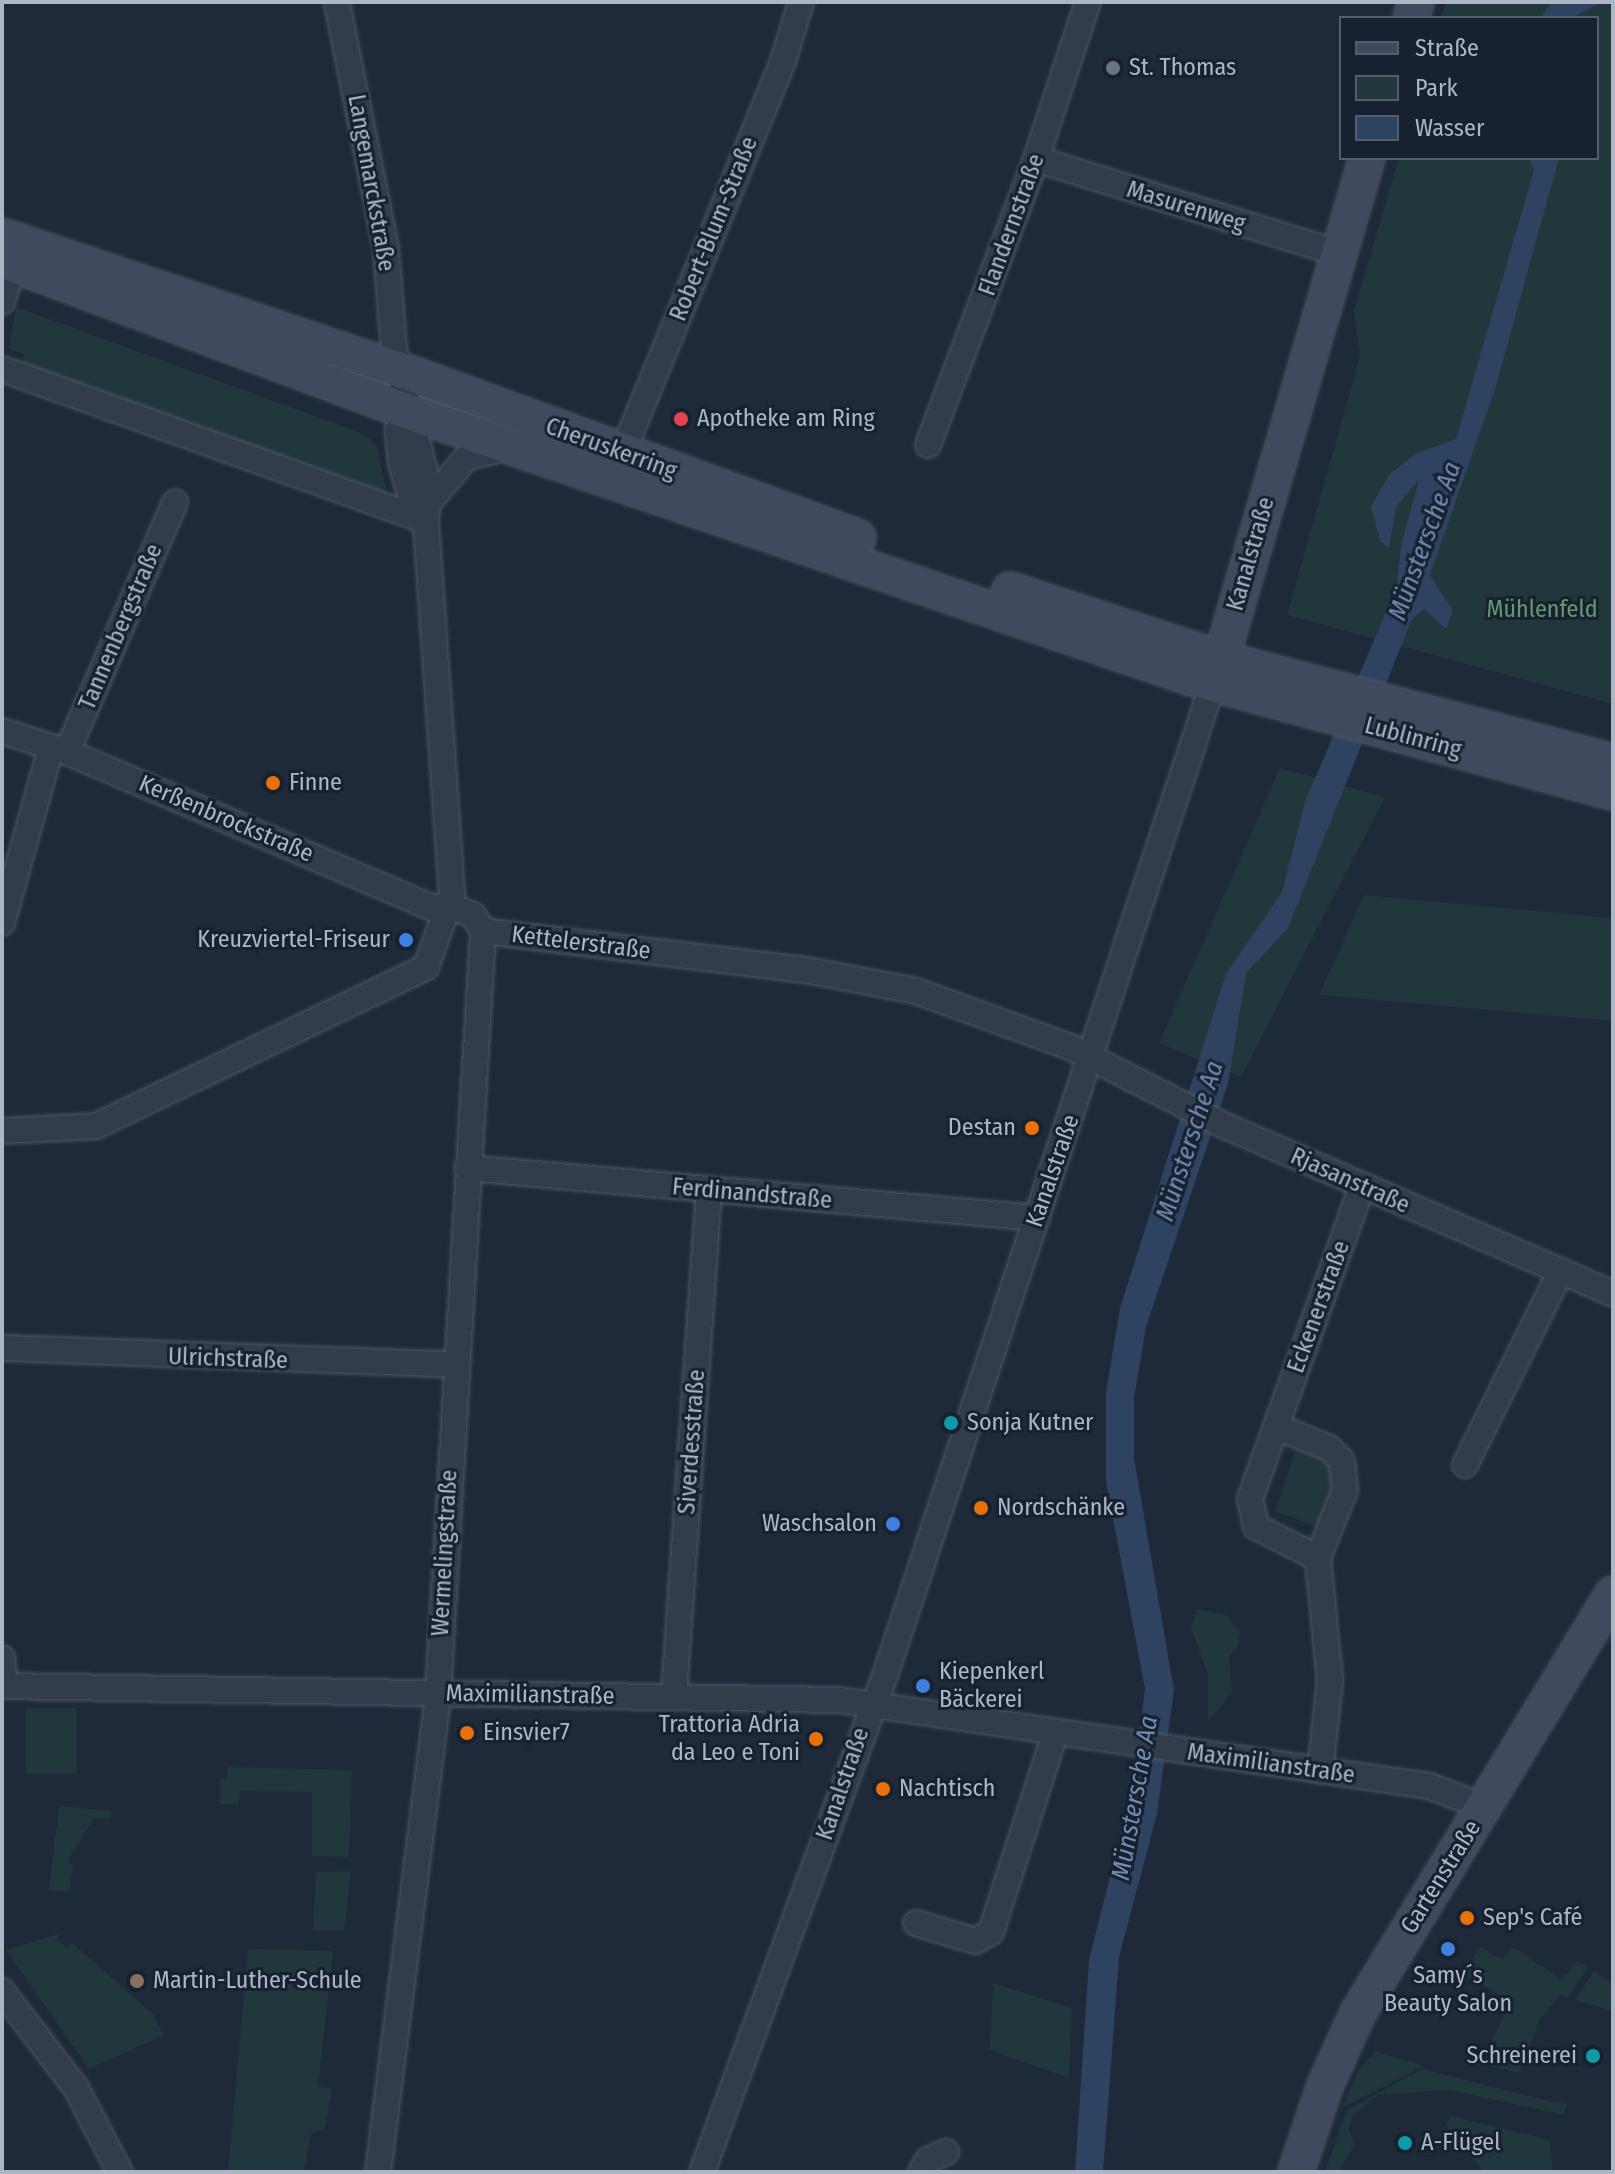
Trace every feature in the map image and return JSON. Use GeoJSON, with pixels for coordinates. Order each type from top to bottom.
{"type":"FeatureCollection","features":[{"type":"Feature","properties":{"kind":"main road","name":"Kanalstraße"},"geometry":{"type":"LineString","coordinates":[[1217,671],[1366,160]]}},
{"type":"Feature","properties":{"kind":"main road","name":"Cheruskerring"},"geometry":{"type":"LineString","coordinates":[[6,253],[398,369],[622,454],[976,579],[1217,671]]}},
{"type":"Feature","properties":{"kind":"main road","name":"Cheruskerring"},"geometry":{"type":"LineString","coordinates":[[6,253],[406,411],[1217,671]]}},
{"type":"Feature","properties":{"kind":"main road","name":"Lublinring"},"geometry":{"type":"LineString","coordinates":[[1217,671],[1410,723],[1613,792]]}},
{"type":"Feature","properties":{"kind":"main road","name":"Lublinring"},"geometry":{"type":"LineString","coordinates":[[1410,723],[1613,762]]}},
{"type":"Feature","properties":{"kind":"main road","name":"Gartenstraße"},"geometry":{"type":"LineString","coordinates":[[1296,2172],[1325,2086],[1358,2013],[1613,1594]]}},
{"type":"Feature","properties":{"kind":"street","name":"Langemarckstraße"},"geometry":{"type":"LineString","coordinates":[[337,2],[386,248],[398,369],[406,411],[418,436],[427,512],[454,883],[448,905]]}},
{"type":"Feature","properties":{"kind":"street","name":"Robert-Blum-Straße"},"geometry":{"type":"LineString","coordinates":[[622,454],[783,61],[801,2]]}},
{"type":"Feature","properties":{"kind":"street","name":"Flandernstraße"},"geometry":{"type":"LineString","coordinates":[[928,445],[1036,159],[1088,2]]}},
{"type":"Feature","properties":{"kind":"street","name":"Masurenweg"},"geometry":{"type":"LineString","coordinates":[[1036,159],[1337,253]]}},
{"type":"Feature","properties":{"kind":"street"},"geometry":{"type":"LineString","coordinates":[[2,302],[6,253]]}},
{"type":"Feature","properties":{"kind":"street"},"geometry":{"type":"LineString","coordinates":[[2,369],[427,512],[467,457],[496,448],[522,449]]}},
{"type":"Feature","properties":{"kind":"street","name":"Tannenbergstraße"},"geometry":{"type":"LineString","coordinates":[[2,923],[59,749],[175,502]]}},
{"type":"Feature","properties":{"kind":"street","name":"Kanalstraße"},"geometry":{"type":"LineString","coordinates":[[702,2172],[871,1704],[888,1667],[1217,671]]}},
{"type":"Feature","properties":{"kind":"street","name":"Kerßenbrockstraße"},"geometry":{"type":"LineString","coordinates":[[2,731],[59,749],[433,908],[448,905]]}},
{"type":"Feature","properties":{"kind":"street"},"geometry":{"type":"LineString","coordinates":[[2,1131],[96,1126],[426,967],[448,905]]}},
{"type":"Feature","properties":{"kind":"street","name":"Kettelerstraße"},"geometry":{"type":"LineString","coordinates":[[448,905],[473,915],[483,931],[806,970],[916,991],[1091,1060]]}},
{"type":"Feature","properties":{"kind":"street","name":"Wermelingstraße"},"geometry":{"type":"LineString","coordinates":[[378,2172],[438,1694],[483,931]]}},
{"type":"Feature","properties":{"kind":"street","name":"Rjasanstraße"},"geometry":{"type":"LineString","coordinates":[[1091,1060],[1223,1125],[1613,1294]]}},
{"type":"Feature","properties":{"kind":"street","name":"Ferdinandstraße"},"geometry":{"type":"LineString","coordinates":[[467,1168],[1037,1218]]}},
{"type":"Feature","properties":{"kind":"street","name":"Eckenerstraße"},"geometry":{"type":"LineString","coordinates":[[1318,1558],[1263,1532],[1252,1519],[1250,1499],[1362,1186]]}},
{"type":"Feature","properties":{"kind":"street","name":"Siverdesstraße"},"geometry":{"type":"LineString","coordinates":[[674,1694],[709,1190]]}},
{"type":"Feature","properties":{"kind":"street"},"geometry":{"type":"LineString","coordinates":[[1465,1465],[1560,1273]]}},
{"type":"Feature","properties":{"kind":"street","name":"Ulrichstraße"},"geometry":{"type":"LineString","coordinates":[[2,1348],[455,1365]]}},
{"type":"Feature","properties":{"kind":"street"},"geometry":{"type":"LineString","coordinates":[[1277,1427],[1329,1448],[1342,1461],[1345,1490],[1318,1558],[1330,1681],[1320,1771]]}},
{"type":"Feature","properties":{"kind":"street"},"geometry":{"type":"LineString","coordinates":[[2,1658],[4,1686]]}},
{"type":"Feature","properties":{"kind":"street","name":"Maximilianstraße"},"geometry":{"type":"LineString","coordinates":[[4,1686],[438,1694],[674,1694],[871,1704],[1055,1734],[1429,1786],[1484,1807]]}},
{"type":"Feature","properties":{"kind":"street"},"geometry":{"type":"LineString","coordinates":[[916,1923],[975,1941],[991,1932],[1055,1734]]}},
{"type":"Feature","properties":{"kind":"street"},"geometry":{"type":"LineString","coordinates":[[2,1991],[76,2088],[120,2172]]}},
{"type":"Feature","properties":{"kind":"street"},"geometry":{"type":"LineString","coordinates":[[921,2172],[928,2160],[946,2152]]}},
{"type":"Feature","properties":{"kind":"green space","name":"Mühlenfeld"},"geometry":{"type":"Polygon","coordinates":[[[1446,2],[1613,2],[1613,704],[1287,615],[1360,356],[1354,311],[1398,160],[1599,160],[1599,16],[1442,16],[1446,2]]]}},
{"type":"Feature","properties":{"kind":"green space"},"geometry":{"type":"Polygon","coordinates":[[[16,307],[364,434],[377,446],[387,494],[20,366],[24,355],[9,348],[16,307]]]}},
{"type":"Feature","properties":{"kind":"green space"},"geometry":{"type":"Polygon","coordinates":[[[1280,768],[1385,797],[1241,1077],[1159,1043],[1280,768]]]}},
{"type":"Feature","properties":{"kind":"green space"},"geometry":{"type":"Polygon","coordinates":[[[1364,895],[1613,918],[1613,1021],[1319,995],[1364,895]]]}},
{"type":"Feature","properties":{"kind":"green space"},"geometry":{"type":"Polygon","coordinates":[[[1282,1436],[1316,1449],[1339,1474],[1317,1544],[1311,1542],[1316,1526],[1275,1511],[1296,1449],[1279,1443],[1282,1436]]]}},
{"type":"Feature","properties":{"kind":"green space"},"geometry":{"type":"Polygon","coordinates":[[[1197,1609],[1226,1615],[1240,1632],[1238,1646],[1229,1657],[1232,1693],[1208,1722],[1208,1674],[1191,1628],[1197,1609]]]}},
{"type":"Feature","properties":{"kind":"green space"},"geometry":{"type":"Polygon","coordinates":[[[26,1708],[77,1708],[77,1774],[26,1774],[26,1708]]]}},
{"type":"Feature","properties":{"kind":"green space"},"geometry":{"type":"Polygon","coordinates":[[[227,1767],[352,1770],[349,1857],[312,1856],[312,1792],[241,1791],[238,1805],[220,1804],[220,1778],[227,1778],[227,1767]]]}},
{"type":"Feature","properties":{"kind":"green space"},"geometry":{"type":"Polygon","coordinates":[[[59,1806],[111,1811],[110,1818],[94,1819],[67,1861],[73,1865],[69,1892],[49,1890],[59,1806]]]}},
{"type":"Feature","properties":{"kind":"green space"},"geometry":{"type":"Polygon","coordinates":[[[351,1871],[344,1931],[313,1930],[316,1872],[351,1871]]]}},
{"type":"Feature","properties":{"kind":"green space"},"geometry":{"type":"Polygon","coordinates":[[[61,1933],[57,1940],[67,1948],[72,1943],[153,2014],[164,2035],[89,2069],[6,1950],[61,1933]]]}},
{"type":"Feature","properties":{"kind":"green space"},"geometry":{"type":"Polygon","coordinates":[[[1480,1947],[1502,1960],[1510,1948],[1520,1951],[1562,1980],[1577,1961],[1588,1967],[1568,1998],[1560,1995],[1540,2019],[1520,2073],[1478,2064],[1480,2056],[1496,2059],[1499,2047],[1490,2044],[1511,2002],[1464,1974],[1480,1947]]]}},
{"type":"Feature","properties":{"kind":"green space"},"geometry":{"type":"Polygon","coordinates":[[[248,1949],[333,1951],[318,2086],[332,2089],[325,2129],[311,2133],[304,2172],[228,2172],[248,1949]]]}},
{"type":"Feature","properties":{"kind":"green space"},"geometry":{"type":"Polygon","coordinates":[[[1594,1971],[1613,1983],[1613,2011],[1575,2000],[1594,1971]]]}},
{"type":"Feature","properties":{"kind":"green space"},"geometry":{"type":"Polygon","coordinates":[[[993,1983],[1072,2008],[1069,2078],[990,2050],[993,1983]]]}},
{"type":"Feature","properties":{"kind":"green space"},"geometry":{"type":"Polygon","coordinates":[[[1375,2051],[1424,2066],[1342,2108],[1359,2069],[1375,2051]]]}},
{"type":"Feature","properties":{"kind":"green space"},"geometry":{"type":"Polygon","coordinates":[[[1422,2069],[1567,2103],[1564,2115],[1450,2090],[1378,2095],[1352,2116],[1349,2131],[1355,2145],[1338,2172],[1325,2172],[1347,2110],[1422,2069]]]}},
{"type":"Feature","properties":{"kind":"green space"},"geometry":{"type":"Polygon","coordinates":[[[1450,2116],[1550,2140],[1553,2172],[1484,2172],[1446,2125],[1450,2116]]]}},
{"type":"Feature","properties":{"kind":"water"},"geometry":{"type":"Polygon","coordinates":[[[1551,2],[1602,2],[1575,16],[1542,16],[1551,2]]]}},
{"type":"Feature","properties":{"kind":"water","name":"Münstersche Aa"},"geometry":{"type":"Polygon","coordinates":[[[1530,160],[1558,160],[1496,386],[1430,575],[1453,611],[1446,629],[1424,609],[1412,619],[1288,928],[1246,973],[1228,1084],[1146,1327],[1134,1398],[1134,1458],[1174,1690],[1157,1814],[1119,1957],[1103,2172],[1075,2172],[1089,1960],[1132,1790],[1145,1689],[1106,1481],[1106,1393],[1120,1308],[1226,974],[1282,892],[1305,802],[1397,586],[1401,545],[1419,480],[1396,507],[1389,548],[1380,541],[1371,506],[1389,475],[1415,454],[1456,439],[1534,170],[1530,160]]]}},
{"type":"Feature","properties":{"kind":"place","name":"St. Thomas"},"geometry":{"type":"Point","coordinates":[1113,68]}},
{"type":"Feature","properties":{"kind":"place","name":"Apotheke am Ring"},"geometry":{"type":"Point","coordinates":[681,419]}},
{"type":"Feature","properties":{"kind":"place","name":"Finne"},"geometry":{"type":"Point","coordinates":[273,783]}},
{"type":"Feature","properties":{"kind":"place","name":"Kreuzviertel-Friseur"},"geometry":{"type":"Point","coordinates":[406,940]}},
{"type":"Feature","properties":{"kind":"place","name":"Destan"},"geometry":{"type":"Point","coordinates":[1032,1128]}},
{"type":"Feature","properties":{"kind":"place","name":"Sonja Kutner"},"geometry":{"type":"Point","coordinates":[951,1423]}},
{"type":"Feature","properties":{"kind":"place","name":"Nordschänke"},"geometry":{"type":"Point","coordinates":[981,1508]}},
{"type":"Feature","properties":{"kind":"place","name":"Waschsalon"},"geometry":{"type":"Point","coordinates":[893,1524]}},
{"type":"Feature","properties":{"kind":"place","name":"Kiepenkerl Bäckerei"},"geometry":{"type":"Point","coordinates":[923,1686]}},
{"type":"Feature","properties":{"kind":"place","name":"Einsvier7"},"geometry":{"type":"Point","coordinates":[467,1733]}},
{"type":"Feature","properties":{"kind":"place","name":"Trattoria Adria da Leo e Toni"},"geometry":{"type":"Point","coordinates":[816,1739]}},
{"type":"Feature","properties":{"kind":"place","name":"Nachtisch"},"geometry":{"type":"Point","coordinates":[883,1789]}},
{"type":"Feature","properties":{"kind":"place","name":"Sep's Café"},"geometry":{"type":"Point","coordinates":[1467,1918]}},
{"type":"Feature","properties":{"kind":"place","name":"Samy´s Beauty Salon"},"geometry":{"type":"Point","coordinates":[1448,1949]}},
{"type":"Feature","properties":{"kind":"place","name":"Martin-Luther-Schule"},"geometry":{"type":"Point","coordinates":[137,1981]}},
{"type":"Feature","properties":{"kind":"place","name":"Schreinerei"},"geometry":{"type":"Point","coordinates":[1593,2056]}},
{"type":"Feature","properties":{"kind":"place","name":"A-Flügel"},"geometry":{"type":"Point","coordinates":[1405,2143]}}]}
